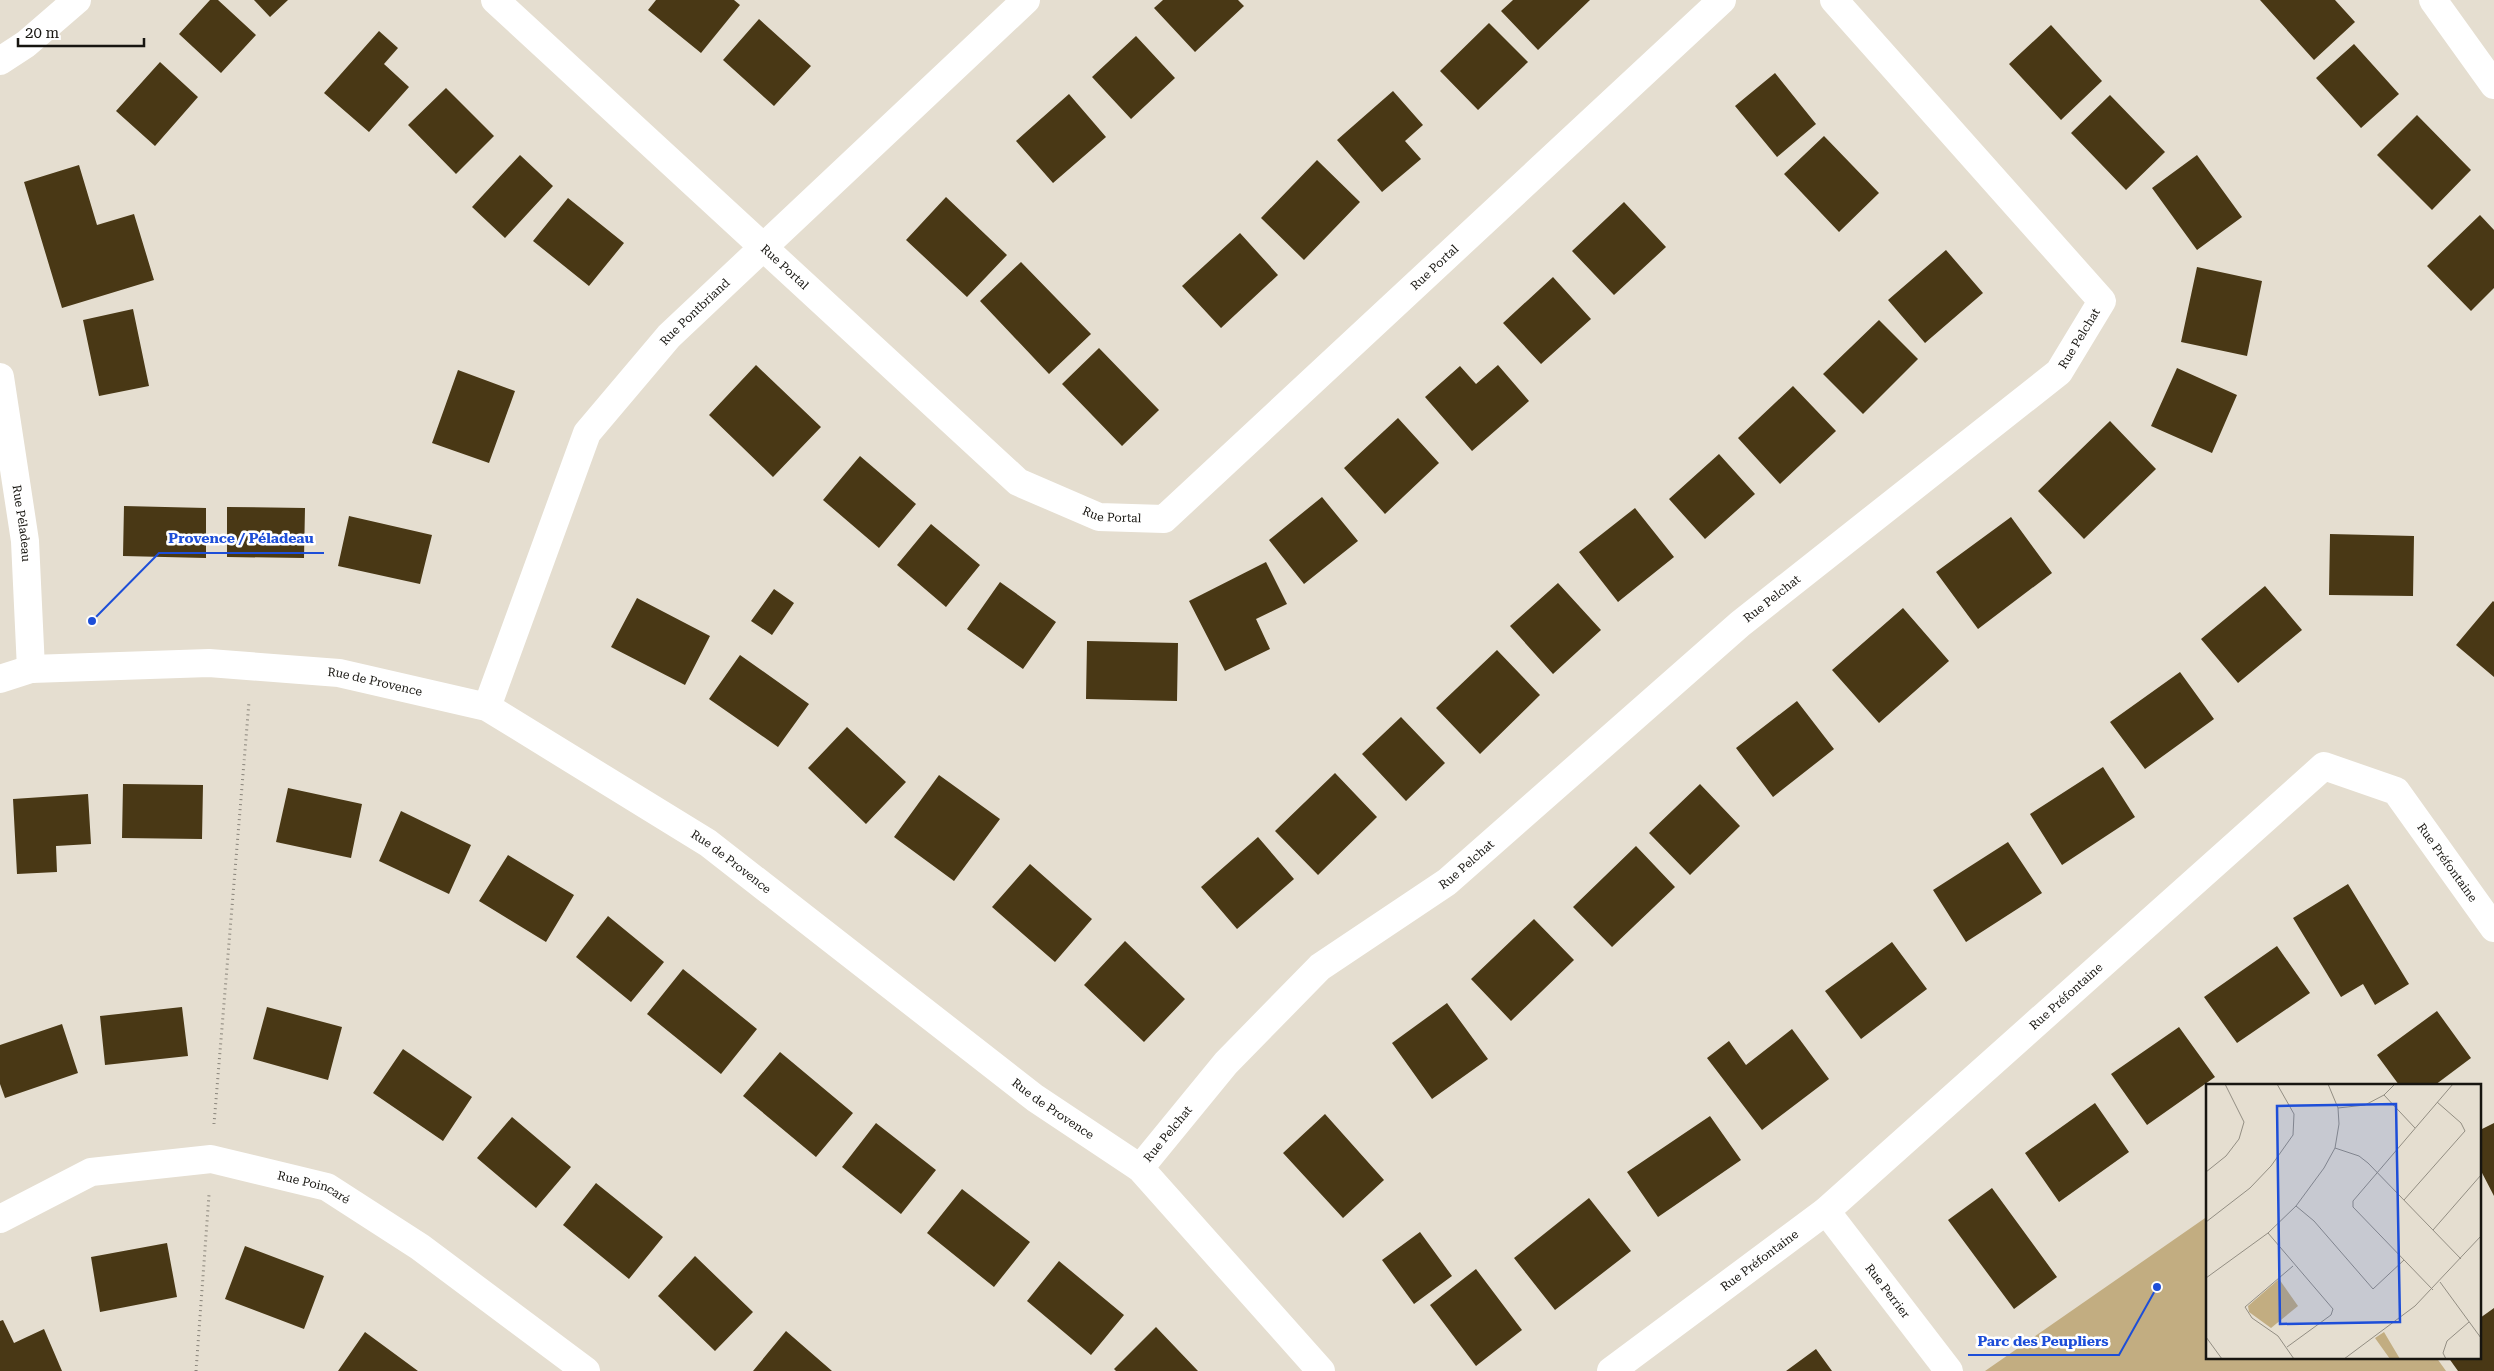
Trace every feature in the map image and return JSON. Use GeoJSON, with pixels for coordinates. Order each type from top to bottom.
{"type":"FeatureCollection","features":[{"type":"Feature","properties":{"kind":"street"},"geometry":{"type":"LineString","coordinates":[[0,61],[26,44],[78,0]]}},
{"type":"Feature","properties":{"kind":"street","name":"Rue Portal"},"geometry":{"type":"LineString","coordinates":[[495,0],[1018,482],[1099,518],[1164,519],[1722,0]]}},
{"type":"Feature","properties":{"kind":"street","name":"Rue Pontbriand"},"geometry":{"type":"LineString","coordinates":[[487,707],[587,434],[669,336],[1026,0]]}},
{"type":"Feature","properties":{"kind":"street","name":"Rue Pelchat"},"geometry":{"type":"LineString","coordinates":[[1140,1168],[1226,1063],[1320,967],[1448,882],[1740,624],[2059,372],[2102,301],[1834,0]]}},
{"type":"Feature","properties":{"kind":"street"},"geometry":{"type":"LineString","coordinates":[[2433,0],[2494,85]]}},
{"type":"Feature","properties":{"kind":"street","name":"Rue Péladeau"},"geometry":{"type":"LineString","coordinates":[[0,377],[25,541],[31,669]]}},
{"type":"Feature","properties":{"kind":"street","name":"Rue de Provence"},"geometry":{"type":"LineString","coordinates":[[0,679],[31,669],[209,663],[339,672],[487,707],[708,843],[1035,1098],[1140,1168],[1321,1371]]}},
{"type":"Feature","properties":{"kind":"street","name":"Rue Préfontaine"},"geometry":{"type":"LineString","coordinates":[[1611,1371],[1826,1211],[2324,766],[2396,791],[2494,928]]}},
{"type":"Feature","properties":{"kind":"street","name":"Rue Poincaré"},"geometry":{"type":"LineString","coordinates":[[0,1219],[91,1172],[211,1158],[327,1187],[420,1247],[586,1371]]}},
{"type":"Feature","properties":{"kind":"street","name":"Rue Perrier"},"geometry":{"type":"LineString","coordinates":[[1826,1211],[1949,1371]]}},
{"type":"Feature","properties":{"kind":"path"},"geometry":{"type":"LineString","coordinates":[[196,1371],[211,1158],[252,666]]}},
{"type":"Feature","properties":{"kind":"shaded area"},"geometry":{"type":"Polygon","coordinates":[[[2206,1217],[2206,1358],[2437,1358],[2446,1371],[1985,1371],[2206,1217]]]}},
{"type":"Feature","properties":{"kind":"building"},"geometry":{"type":"Polygon","coordinates":[[[210,0],[218,0],[256,35],[221,73],[179,34],[210,0]]]}},
{"type":"Feature","properties":{"kind":"building"},"geometry":{"type":"Polygon","coordinates":[[[254,0],[288,0],[270,17],[254,0]]]}},
{"type":"Feature","properties":{"kind":"building"},"geometry":{"type":"Polygon","coordinates":[[[656,0],[734,0],[740,5],[701,53],[648,10],[656,0]]]}},
{"type":"Feature","properties":{"kind":"building"},"geometry":{"type":"Polygon","coordinates":[[[1163,0],[1238,0],[1244,6],[1195,52],[1154,8],[1163,0]]]}},
{"type":"Feature","properties":{"kind":"building"},"geometry":{"type":"Polygon","coordinates":[[[1513,0],[1590,0],[1538,50],[1501,11],[1513,0]]]}},
{"type":"Feature","properties":{"kind":"building"},"geometry":{"type":"Polygon","coordinates":[[[2260,0],[2335,0],[2355,22],[2314,60],[2260,0]]]}},
{"type":"Feature","properties":{"kind":"building"},"geometry":{"type":"Polygon","coordinates":[[[759,19],[811,66],[774,106],[723,60],[759,19]]]}},
{"type":"Feature","properties":{"kind":"building"},"geometry":{"type":"Polygon","coordinates":[[[1489,23],[1528,62],[1478,110],[1440,71],[1489,23]]]}},
{"type":"Feature","properties":{"kind":"building"},"geometry":{"type":"Polygon","coordinates":[[[2051,25],[2102,81],[2061,120],[2009,64],[2051,25]]]}},
{"type":"Feature","properties":{"kind":"building"},"geometry":{"type":"Polygon","coordinates":[[[379,31],[398,48],[384,64],[409,87],[369,132],[324,93],[379,31]]]}},
{"type":"Feature","properties":{"kind":"building"},"geometry":{"type":"Polygon","coordinates":[[[1136,36],[1175,78],[1131,119],[1092,77],[1136,36]]]}},
{"type":"Feature","properties":{"kind":"building"},"geometry":{"type":"Polygon","coordinates":[[[2354,44],[2399,94],[2361,128],[2316,78],[2354,44]]]}},
{"type":"Feature","properties":{"kind":"building"},"geometry":{"type":"Polygon","coordinates":[[[160,62],[198,97],[155,146],[116,111],[160,62]]]}},
{"type":"Feature","properties":{"kind":"building"},"geometry":{"type":"Polygon","coordinates":[[[1775,73],[1816,124],[1777,157],[1735,106],[1775,73]]]}},
{"type":"Feature","properties":{"kind":"building"},"geometry":{"type":"Polygon","coordinates":[[[446,88],[494,136],[456,174],[408,125],[446,88]]]}},
{"type":"Feature","properties":{"kind":"building"},"geometry":{"type":"Polygon","coordinates":[[[1393,91],[1423,125],[1405,141],[1421,159],[1382,192],[1337,140],[1393,91]]]}},
{"type":"Feature","properties":{"kind":"building"},"geometry":{"type":"Polygon","coordinates":[[[1069,94],[1106,137],[1053,183],[1016,141],[1069,94]]]}},
{"type":"Feature","properties":{"kind":"building"},"geometry":{"type":"Polygon","coordinates":[[[2110,95],[2165,152],[2126,190],[2071,133],[2110,95]]]}},
{"type":"Feature","properties":{"kind":"building"},"geometry":{"type":"Polygon","coordinates":[[[2417,115],[2471,170],[2432,210],[2377,155],[2417,115]]]}},
{"type":"Feature","properties":{"kind":"building"},"geometry":{"type":"Polygon","coordinates":[[[1824,136],[1879,193],[1839,232],[1784,174],[1824,136]]]}},
{"type":"Feature","properties":{"kind":"building"},"geometry":{"type":"Polygon","coordinates":[[[520,155],[553,186],[505,238],[472,207],[520,155]]]}},
{"type":"Feature","properties":{"kind":"building"},"geometry":{"type":"Polygon","coordinates":[[[2197,155],[2242,217],[2197,250],[2152,188],[2197,155]]]}},
{"type":"Feature","properties":{"kind":"building"},"geometry":{"type":"Polygon","coordinates":[[[1317,160],[1360,202],[1304,260],[1261,218],[1317,160]]]}},
{"type":"Feature","properties":{"kind":"building"},"geometry":{"type":"Polygon","coordinates":[[[79,165],[97,225],[134,214],[154,280],[62,308],[24,182],[79,165]]]}},
{"type":"Feature","properties":{"kind":"building"},"geometry":{"type":"Polygon","coordinates":[[[946,197],[1007,255],[967,297],[906,240],[946,197]]]}},
{"type":"Feature","properties":{"kind":"building"},"geometry":{"type":"Polygon","coordinates":[[[568,198],[624,243],[589,286],[533,241],[568,198]]]}},
{"type":"Feature","properties":{"kind":"building"},"geometry":{"type":"Polygon","coordinates":[[[1624,202],[1666,247],[1614,295],[1572,251],[1624,202]]]}},
{"type":"Feature","properties":{"kind":"building"},"geometry":{"type":"Polygon","coordinates":[[[2480,215],[2494,230],[2494,288],[2471,311],[2427,266],[2480,215]]]}},
{"type":"Feature","properties":{"kind":"building"},"geometry":{"type":"Polygon","coordinates":[[[1240,233],[1278,275],[1221,328],[1182,286],[1240,233]]]}},
{"type":"Feature","properties":{"kind":"building"},"geometry":{"type":"Polygon","coordinates":[[[1946,250],[1983,293],[1925,343],[1888,300],[1946,250]]]}},
{"type":"Feature","properties":{"kind":"building"},"geometry":{"type":"Polygon","coordinates":[[[1021,262],[1091,334],[1049,374],[980,301],[1021,262]]]}},
{"type":"Feature","properties":{"kind":"building"},"geometry":{"type":"Polygon","coordinates":[[[2197,267],[2262,281],[2247,356],[2181,342],[2197,267]]]}},
{"type":"Feature","properties":{"kind":"building"},"geometry":{"type":"Polygon","coordinates":[[[1553,277],[1591,319],[1541,364],[1503,323],[1553,277]]]}},
{"type":"Feature","properties":{"kind":"building"},"geometry":{"type":"Polygon","coordinates":[[[133,309],[149,386],[99,396],[83,320],[133,309]]]}},
{"type":"Feature","properties":{"kind":"building"},"geometry":{"type":"Polygon","coordinates":[[[1879,320],[1918,359],[1863,414],[1823,374],[1879,320]]]}},
{"type":"Feature","properties":{"kind":"building"},"geometry":{"type":"Polygon","coordinates":[[[1099,348],[1159,410],[1122,446],[1062,384],[1099,348]]]}},
{"type":"Feature","properties":{"kind":"building"},"geometry":{"type":"Polygon","coordinates":[[[756,365],[821,427],[773,477],[709,415],[756,365]]]}},
{"type":"Feature","properties":{"kind":"building"},"geometry":{"type":"Polygon","coordinates":[[[1498,365],[1529,401],[1472,451],[1425,397],[1460,366],[1476,384],[1498,365]]]}},
{"type":"Feature","properties":{"kind":"building"},"geometry":{"type":"Polygon","coordinates":[[[2177,368],[2237,395],[2212,453],[2151,426],[2177,368]]]}},
{"type":"Feature","properties":{"kind":"building"},"geometry":{"type":"Polygon","coordinates":[[[458,370],[515,391],[489,463],[432,443],[458,370]]]}},
{"type":"Feature","properties":{"kind":"building"},"geometry":{"type":"Polygon","coordinates":[[[1793,386],[1836,431],[1780,484],[1738,438],[1793,386]]]}},
{"type":"Feature","properties":{"kind":"building"},"geometry":{"type":"Polygon","coordinates":[[[1398,418],[1439,463],[1385,514],[1344,468],[1398,418]]]}},
{"type":"Feature","properties":{"kind":"building"},"geometry":{"type":"Polygon","coordinates":[[[2110,421],[2156,469],[2084,539],[2038,491],[2110,421]]]}},
{"type":"Feature","properties":{"kind":"building"},"geometry":{"type":"Polygon","coordinates":[[[1719,454],[1755,494],[1705,539],[1669,499],[1719,454]]]}},
{"type":"Feature","properties":{"kind":"building"},"geometry":{"type":"Polygon","coordinates":[[[860,456],[916,504],[879,548],[823,500],[860,456]]]}},
{"type":"Feature","properties":{"kind":"building"},"geometry":{"type":"Polygon","coordinates":[[[1322,497],[1358,541],[1304,584],[1269,540],[1322,497]]]}},
{"type":"Feature","properties":{"kind":"building"},"geometry":{"type":"Polygon","coordinates":[[[124,506],[206,508],[206,558],[123,556],[124,506]]]}},
{"type":"Feature","properties":{"kind":"building"},"geometry":{"type":"Polygon","coordinates":[[[227,507],[305,508],[304,558],[227,557],[227,507]]]}},
{"type":"Feature","properties":{"kind":"building"},"geometry":{"type":"Polygon","coordinates":[[[1635,508],[1674,557],[1618,602],[1579,552],[1635,508]]]}},
{"type":"Feature","properties":{"kind":"building"},"geometry":{"type":"Polygon","coordinates":[[[349,516],[432,535],[420,584],[338,566],[349,516]]]}},
{"type":"Feature","properties":{"kind":"building"},"geometry":{"type":"Polygon","coordinates":[[[2011,517],[2052,573],[1978,629],[1936,572],[2011,517]]]}},
{"type":"Feature","properties":{"kind":"building"},"geometry":{"type":"Polygon","coordinates":[[[931,524],[980,565],[946,607],[897,565],[931,524]]]}},
{"type":"Feature","properties":{"kind":"building"},"geometry":{"type":"Polygon","coordinates":[[[2330,534],[2414,536],[2413,596],[2329,595],[2330,534]]]}},
{"type":"Feature","properties":{"kind":"building"},"geometry":{"type":"Polygon","coordinates":[[[1266,562],[1287,604],[1256,619],[1270,649],[1225,671],[1189,601],[1266,562]]]}},
{"type":"Feature","properties":{"kind":"building"},"geometry":{"type":"Polygon","coordinates":[[[1000,582],[1056,622],[1023,669],[967,629],[1000,582]]]}},
{"type":"Feature","properties":{"kind":"building"},"geometry":{"type":"Polygon","coordinates":[[[1558,583],[1601,630],[1553,674],[1510,626],[1558,583]]]}},
{"type":"Feature","properties":{"kind":"building"},"geometry":{"type":"Polygon","coordinates":[[[2265,586],[2302,630],[2238,683],[2201,639],[2265,586]]]}},
{"type":"Feature","properties":{"kind":"building"},"geometry":{"type":"Polygon","coordinates":[[[774,589],[794,603],[772,635],[751,621],[774,589]]]}},
{"type":"Feature","properties":{"kind":"building"},"geometry":{"type":"Polygon","coordinates":[[[637,598],[710,636],[685,685],[611,647],[637,598]]]}},
{"type":"Feature","properties":{"kind":"building"},"geometry":{"type":"Polygon","coordinates":[[[2494,602],[2494,677],[2456,645],[2494,602]]]}},
{"type":"Feature","properties":{"kind":"building"},"geometry":{"type":"Polygon","coordinates":[[[1903,608],[1949,661],[1879,723],[1832,670],[1903,608]]]}},
{"type":"Feature","properties":{"kind":"building"},"geometry":{"type":"Polygon","coordinates":[[[1087,641],[1178,643],[1177,701],[1086,699],[1087,641]]]}},
{"type":"Feature","properties":{"kind":"building"},"geometry":{"type":"Polygon","coordinates":[[[1497,650],[1540,695],[1480,754],[1436,708],[1497,650]]]}},
{"type":"Feature","properties":{"kind":"building"},"geometry":{"type":"Polygon","coordinates":[[[740,655],[809,704],[778,747],[709,699],[740,655]]]}},
{"type":"Feature","properties":{"kind":"building"},"geometry":{"type":"Polygon","coordinates":[[[2180,672],[2214,719],[2145,769],[2110,722],[2180,672]]]}},
{"type":"Feature","properties":{"kind":"building"},"geometry":{"type":"Polygon","coordinates":[[[1797,701],[1834,749],[1773,797],[1736,748],[1797,701]]]}},
{"type":"Feature","properties":{"kind":"building"},"geometry":{"type":"Polygon","coordinates":[[[1401,717],[1445,763],[1406,801],[1362,754],[1401,717]]]}},
{"type":"Feature","properties":{"kind":"building"},"geometry":{"type":"Polygon","coordinates":[[[847,727],[906,782],[866,824],[808,768],[847,727]]]}},
{"type":"Feature","properties":{"kind":"building"},"geometry":{"type":"Polygon","coordinates":[[[2103,767],[2135,817],[2062,865],[2030,814],[2103,767]]]}},
{"type":"Feature","properties":{"kind":"building"},"geometry":{"type":"Polygon","coordinates":[[[1335,773],[1377,817],[1318,875],[1275,831],[1335,773]]]}},
{"type":"Feature","properties":{"kind":"building"},"geometry":{"type":"Polygon","coordinates":[[[939,775],[1000,819],[954,881],[894,837],[939,775]]]}},
{"type":"Feature","properties":{"kind":"building"},"geometry":{"type":"Polygon","coordinates":[[[123,784],[203,785],[202,839],[122,838],[123,784]]]}},
{"type":"Feature","properties":{"kind":"building"},"geometry":{"type":"Polygon","coordinates":[[[1700,784],[1740,826],[1690,875],[1649,833],[1700,784]]]}},
{"type":"Feature","properties":{"kind":"building"},"geometry":{"type":"Polygon","coordinates":[[[288,788],[362,804],[351,858],[276,842],[288,788]]]}},
{"type":"Feature","properties":{"kind":"building"},"geometry":{"type":"Polygon","coordinates":[[[88,794],[91,844],[56,846],[57,872],[17,874],[13,799],[88,794]]]}},
{"type":"Feature","properties":{"kind":"building"},"geometry":{"type":"Polygon","coordinates":[[[401,811],[471,845],[449,894],[379,861],[401,811]]]}},
{"type":"Feature","properties":{"kind":"building"},"geometry":{"type":"Polygon","coordinates":[[[1258,837],[1294,879],[1237,929],[1201,887],[1258,837]]]}},
{"type":"Feature","properties":{"kind":"building"},"geometry":{"type":"Polygon","coordinates":[[[2008,842],[2042,893],[1966,942],[1933,890],[2008,842]]]}},
{"type":"Feature","properties":{"kind":"building"},"geometry":{"type":"Polygon","coordinates":[[[1636,846],[1675,887],[1612,947],[1573,907],[1636,846]]]}},
{"type":"Feature","properties":{"kind":"building"},"geometry":{"type":"Polygon","coordinates":[[[508,855],[574,895],[546,942],[479,901],[508,855]]]}},
{"type":"Feature","properties":{"kind":"building"},"geometry":{"type":"Polygon","coordinates":[[[1030,864],[1092,919],[1055,962],[992,907],[1030,864]]]}},
{"type":"Feature","properties":{"kind":"building"},"geometry":{"type":"Polygon","coordinates":[[[2348,884],[2409,984],[2375,1005],[2363,984],[2341,997],[2293,918],[2348,884]]]}},
{"type":"Feature","properties":{"kind":"building"},"geometry":{"type":"Polygon","coordinates":[[[608,916],[664,962],[631,1002],[576,957],[608,916]]]}},
{"type":"Feature","properties":{"kind":"building"},"geometry":{"type":"Polygon","coordinates":[[[1534,919],[1574,960],[1511,1021],[1471,979],[1534,919]]]}},
{"type":"Feature","properties":{"kind":"building"},"geometry":{"type":"Polygon","coordinates":[[[1125,941],[1185,999],[1144,1042],[1084,985],[1125,941]]]}},
{"type":"Feature","properties":{"kind":"building"},"geometry":{"type":"Polygon","coordinates":[[[1892,942],[1927,989],[1861,1039],[1825,991],[1892,942]]]}},
{"type":"Feature","properties":{"kind":"building"},"geometry":{"type":"Polygon","coordinates":[[[2277,946],[2310,993],[2237,1043],[2204,997],[2277,946]]]}},
{"type":"Feature","properties":{"kind":"building"},"geometry":{"type":"Polygon","coordinates":[[[683,969],[757,1029],[721,1074],[647,1014],[683,969]]]}},
{"type":"Feature","properties":{"kind":"building"},"geometry":{"type":"Polygon","coordinates":[[[1447,1003],[1488,1059],[1432,1099],[1392,1043],[1447,1003]]]}},
{"type":"Feature","properties":{"kind":"building"},"geometry":{"type":"Polygon","coordinates":[[[182,1007],[188,1056],[105,1065],[100,1016],[182,1007]]]}},
{"type":"Feature","properties":{"kind":"building"},"geometry":{"type":"Polygon","coordinates":[[[267,1007],[342,1027],[328,1080],[253,1059],[267,1007]]]}},
{"type":"Feature","properties":{"kind":"building"},"geometry":{"type":"Polygon","coordinates":[[[2437,1011],[2471,1058],[2436,1084],[2398,1084],[2377,1055],[2437,1011]]]}},
{"type":"Feature","properties":{"kind":"building"},"geometry":{"type":"Polygon","coordinates":[[[62,1024],[78,1073],[5,1098],[0,1084],[0,1045],[62,1024]]]}},
{"type":"Feature","properties":{"kind":"building"},"geometry":{"type":"Polygon","coordinates":[[[2179,1027],[2215,1077],[2147,1125],[2111,1074],[2179,1027]]]}},
{"type":"Feature","properties":{"kind":"building"},"geometry":{"type":"Polygon","coordinates":[[[1792,1029],[1829,1079],[1762,1130],[1707,1058],[1729,1041],[1746,1065],[1792,1029]]]}},
{"type":"Feature","properties":{"kind":"building"},"geometry":{"type":"Polygon","coordinates":[[[403,1049],[472,1097],[443,1141],[373,1093],[403,1049]]]}},
{"type":"Feature","properties":{"kind":"building"},"geometry":{"type":"Polygon","coordinates":[[[780,1052],[853,1113],[816,1157],[743,1096],[780,1052]]]}},
{"type":"Feature","properties":{"kind":"building"},"geometry":{"type":"Polygon","coordinates":[[[2095,1103],[2129,1152],[2059,1202],[2025,1153],[2095,1103]]]}},
{"type":"Feature","properties":{"kind":"building"},"geometry":{"type":"Polygon","coordinates":[[[1325,1114],[1384,1180],[1343,1218],[1283,1153],[1325,1114]]]}},
{"type":"Feature","properties":{"kind":"building"},"geometry":{"type":"Polygon","coordinates":[[[1710,1116],[1741,1160],[1658,1217],[1627,1172],[1710,1116]]]}},
{"type":"Feature","properties":{"kind":"building"},"geometry":{"type":"Polygon","coordinates":[[[512,1117],[571,1167],[536,1208],[477,1158],[512,1117]]]}},
{"type":"Feature","properties":{"kind":"building"},"geometry":{"type":"Polygon","coordinates":[[[876,1123],[936,1170],[901,1214],[842,1167],[876,1123]]]}},
{"type":"Feature","properties":{"kind":"building"},"geometry":{"type":"Polygon","coordinates":[[[2494,1123],[2494,1196],[2482,1173],[2482,1129],[2494,1123]]]}},
{"type":"Feature","properties":{"kind":"building"},"geometry":{"type":"Polygon","coordinates":[[[596,1183],[663,1237],[629,1279],[563,1225],[596,1183]]]}},
{"type":"Feature","properties":{"kind":"building"},"geometry":{"type":"Polygon","coordinates":[[[1992,1188],[2057,1277],[2014,1309],[1948,1220],[1992,1188]]]}},
{"type":"Feature","properties":{"kind":"building"},"geometry":{"type":"Polygon","coordinates":[[[962,1189],[1030,1242],[994,1287],[927,1233],[962,1189]]]}},
{"type":"Feature","properties":{"kind":"building"},"geometry":{"type":"Polygon","coordinates":[[[1589,1198],[1631,1251],[1555,1310],[1514,1258],[1589,1198]]]}},
{"type":"Feature","properties":{"kind":"building"},"geometry":{"type":"Polygon","coordinates":[[[1420,1232],[1452,1276],[1414,1304],[1382,1260],[1420,1232]]]}},
{"type":"Feature","properties":{"kind":"building"},"geometry":{"type":"Polygon","coordinates":[[[167,1243],[177,1297],[100,1312],[91,1257],[167,1243]]]}},
{"type":"Feature","properties":{"kind":"building"},"geometry":{"type":"Polygon","coordinates":[[[245,1246],[324,1276],[304,1329],[225,1299],[245,1246]]]}},
{"type":"Feature","properties":{"kind":"building"},"geometry":{"type":"Polygon","coordinates":[[[695,1256],[753,1312],[715,1351],[658,1296],[695,1256]]]}},
{"type":"Feature","properties":{"kind":"building"},"geometry":{"type":"Polygon","coordinates":[[[1059,1261],[1124,1315],[1091,1355],[1027,1301],[1059,1261]]]}},
{"type":"Feature","properties":{"kind":"building"},"geometry":{"type":"Polygon","coordinates":[[[1476,1269],[1522,1330],[1476,1366],[1430,1305],[1476,1269]]]}},
{"type":"Feature","properties":{"kind":"building"},"geometry":{"type":"Polygon","coordinates":[[[2494,1308],[2494,1371],[2458,1371],[2449,1358],[2482,1358],[2482,1317],[2494,1308]]]}},
{"type":"Feature","properties":{"kind":"building"},"geometry":{"type":"Polygon","coordinates":[[[3,1320],[14,1343],[44,1329],[62,1371],[0,1371],[0,1321],[3,1320]]]}},
{"type":"Feature","properties":{"kind":"building"},"geometry":{"type":"Polygon","coordinates":[[[1156,1327],[1198,1371],[1116,1371],[1114,1369],[1156,1327]]]}},
{"type":"Feature","properties":{"kind":"building"},"geometry":{"type":"Polygon","coordinates":[[[786,1331],[832,1371],[753,1371],[786,1331]]]}},
{"type":"Feature","properties":{"kind":"building"},"geometry":{"type":"Polygon","coordinates":[[[365,1332],[418,1371],[338,1371],[365,1332]]]}},
{"type":"Feature","properties":{"kind":"building"},"geometry":{"type":"Polygon","coordinates":[[[1816,1349],[1832,1371],[1786,1371],[1816,1349]]]}},
{"type":"Feature","properties":{"kind":"place","name":"Provence / Péladeau"},"geometry":{"type":"Point","coordinates":[92,621]}},
{"type":"Feature","properties":{"kind":"place","name":"Parc des Peupliers"},"geometry":{"type":"Point","coordinates":[2157,1287]}}]}
